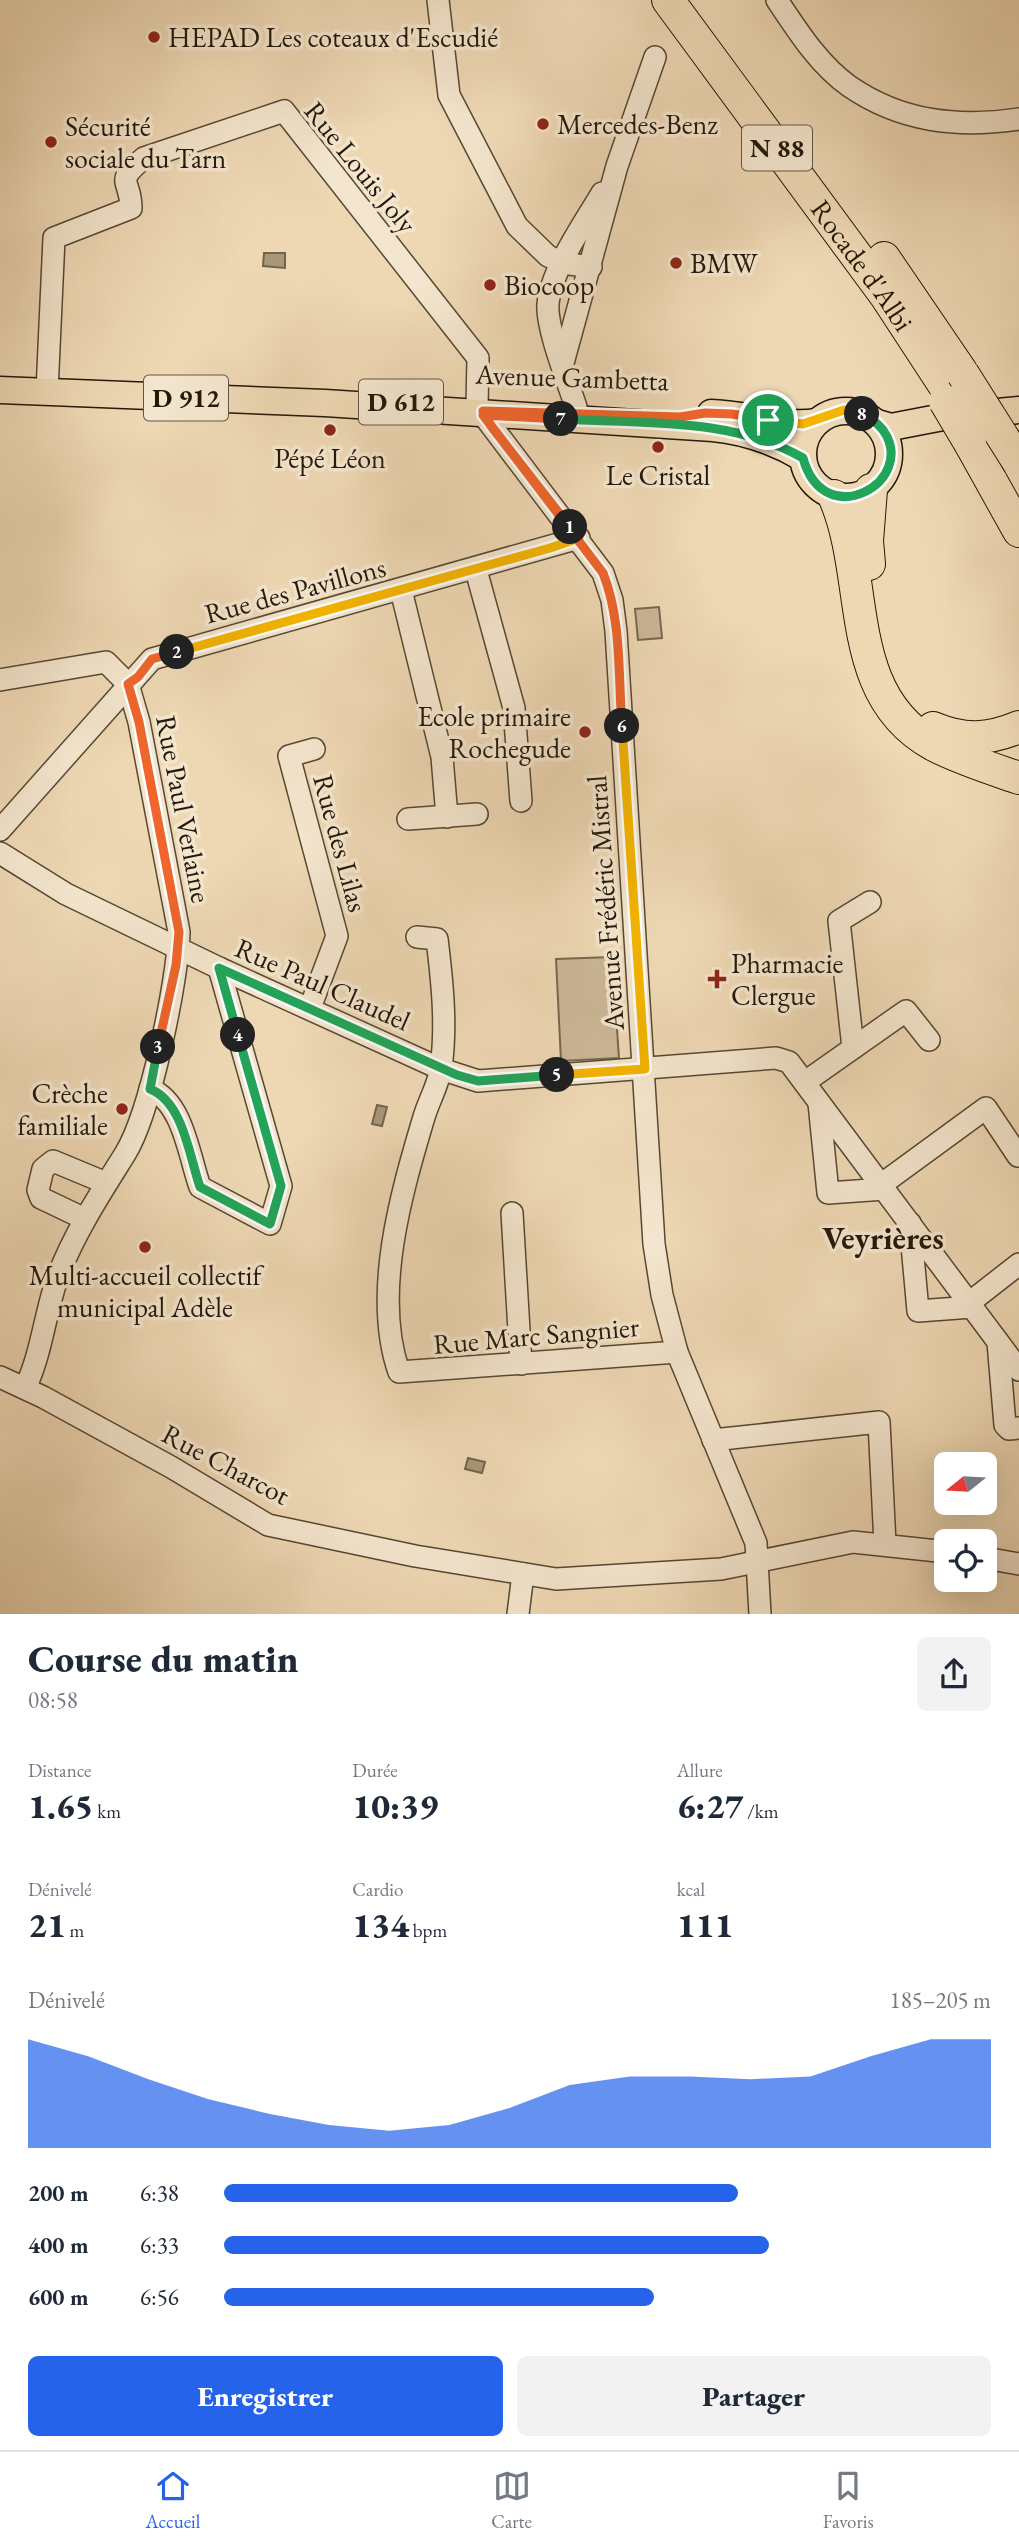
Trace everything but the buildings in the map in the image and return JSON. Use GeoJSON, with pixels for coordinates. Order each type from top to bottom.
{"type":"FeatureCollection","features":[{"type":"Feature","properties":{"kind":"highway","name":"Rocade d'Albi"},"geometry":{"type":"LineString","coordinates":[[668,0],[954,392],[1019,463]]}},
{"type":"Feature","properties":{"kind":"highway","name":"Rocade d'Albi"},"geometry":{"type":"LineString","coordinates":[[695,0],[912,296],[976,442],[1019,506]]}},
{"type":"Feature","properties":{"kind":"highway"},"geometry":{"type":"LineString","coordinates":[[976,442],[1019,531]]}},
{"type":"Feature","properties":{"kind":"highway"},"geometry":{"type":"LineString","coordinates":[[871,489],[867,541],[880,649],[888,678],[904,705],[928,726],[951,736],[975,739],[1019,727]]}},
{"type":"Feature","properties":{"kind":"highway"},"geometry":{"type":"LineString","coordinates":[[834,496],[845,522],[856,573],[865,648],[872,676],[887,704],[901,721],[932,744],[1019,778]]}},
{"type":"Feature","properties":{"kind":"main road","name":"Avenue Gambetta"},"geometry":{"type":"LineString","coordinates":[[0,390],[334,405],[336,399],[482,413]]}},
{"type":"Feature","properties":{"kind":"main road"},"geometry":{"type":"LineString","coordinates":[[844,410],[868,415],[877,423],[886,436],[889,462],[884,476],[871,489],[847,498],[834,496],[815,483],[803,458],[804,443],[816,422],[829,414],[844,410]]}},
{"type":"Feature","properties":{"kind":"main road"},"geometry":{"type":"LineString","coordinates":[[877,423],[891,427],[943,417],[1019,410]]}},
{"type":"Feature","properties":{"kind":"main road","name":"D 612"},"geometry":{"type":"LineString","coordinates":[[482,413],[680,417],[705,413]]}},
{"type":"Feature","properties":{"kind":"main road","name":"D 612"},"geometry":{"type":"LineString","coordinates":[[482,413],[579,414]]}},
{"type":"Feature","properties":{"kind":"main road","name":"Avenue Gambetta"},"geometry":{"type":"LineString","coordinates":[[579,414],[705,413],[747,415],[788,424],[816,422]]}},
{"type":"Feature","properties":{"kind":"main road","name":"Avenue Gambetta"},"geometry":{"type":"LineString","coordinates":[[579,414],[728,430],[783,446],[803,458]]}},
{"type":"Feature","properties":{"kind":"main road"},"geometry":{"type":"LineString","coordinates":[[889,462],[913,439],[923,436],[950,429],[1019,424]]}},
{"type":"Feature","properties":{"kind":"street"},"geometry":{"type":"LineString","coordinates":[[438,0],[446,82],[454,105],[522,234],[562,263],[592,267]]}},
{"type":"Feature","properties":{"kind":"street"},"geometry":{"type":"LineString","coordinates":[[776,0],[810,48],[848,85],[886,106],[943,124],[985,124],[1019,119]]}},
{"type":"Feature","properties":{"kind":"street"},"geometry":{"type":"LineString","coordinates":[[563,363],[592,267],[617,166],[655,57]]}},
{"type":"Feature","properties":{"kind":"street","name":"Rue Louis Joly"},"geometry":{"type":"LineString","coordinates":[[47,391],[54,238],[131,208],[124,183],[131,168],[145,158],[284,111],[478,358],[482,413]]}},
{"type":"Feature","properties":{"kind":"street"},"geometry":{"type":"LineString","coordinates":[[579,414],[552,330],[548,305],[562,263],[617,166]]}},
{"type":"Feature","properties":{"kind":"street","name":"Avenue Frédéric Mistral"},"geometry":{"type":"LineString","coordinates":[[482,413],[579,538],[606,580],[616,631],[654,1244],[666,1314],[677,1352],[756,1543],[760,1614]]}},
{"type":"Feature","properties":{"kind":"street","name":"Rue des Pavillons"},"geometry":{"type":"LineString","coordinates":[[0,830],[152,659],[475,570],[579,538]]}},
{"type":"Feature","properties":{"kind":"street"},"geometry":{"type":"LineString","coordinates":[[475,570],[514,708],[521,801]]}},
{"type":"Feature","properties":{"kind":"street"},"geometry":{"type":"LineString","coordinates":[[401,590],[442,757],[447,817]]}},
{"type":"Feature","properties":{"kind":"street"},"geometry":{"type":"LineString","coordinates":[[0,680],[106,662],[128,684]]}},
{"type":"Feature","properties":{"kind":"street","name":"Rue Paul Verlaine"},"geometry":{"type":"LineString","coordinates":[[24,1388],[58,1277],[85,1219],[126,1153],[150,1089],[178,947],[175,905],[139,722],[128,684]]}},
{"type":"Feature","properties":{"kind":"street","name":"Rue des Lilas"},"geometry":{"type":"LineString","coordinates":[[310,1008],[337,936],[289,756],[314,749]]}},
{"type":"Feature","properties":{"kind":"street"},"geometry":{"type":"LineString","coordinates":[[408,819],[477,814]]}},
{"type":"Feature","properties":{"kind":"street","name":"Rue Paul Claudel"},"geometry":{"type":"LineString","coordinates":[[0,853],[66,894],[219,968],[441,1069],[478,1081],[776,1058],[789,1062],[1019,1370]]}},
{"type":"Feature","properties":{"kind":"street"},"geometry":{"type":"LineString","coordinates":[[853,1048],[839,921],[870,902]]}},
{"type":"Feature","properties":{"kind":"street"},"geometry":{"type":"LineString","coordinates":[[417,937],[437,939],[443,1031],[441,1069]]}},
{"type":"Feature","properties":{"kind":"street"},"geometry":{"type":"LineString","coordinates":[[150,1089],[161,1094],[172,1105],[200,1187],[270,1224],[281,1186],[219,968]]}},
{"type":"Feature","properties":{"kind":"street"},"geometry":{"type":"LineString","coordinates":[[805,1082],[906,1011],[929,1040]]}},
{"type":"Feature","properties":{"kind":"street","name":"Rue Marc Sangnier"},"geometry":{"type":"LineString","coordinates":[[441,1069],[425,1115],[388,1265],[393,1354],[399,1372],[677,1352]]}},
{"type":"Feature","properties":{"kind":"street"},"geometry":{"type":"LineString","coordinates":[[819,1101],[828,1193],[883,1187],[986,1108],[1018,1156]]}},
{"type":"Feature","properties":{"kind":"street"},"geometry":{"type":"LineString","coordinates":[[85,1219],[40,1198],[38,1191],[43,1169],[53,1161],[64,1163],[106,1183]]}},
{"type":"Feature","properties":{"kind":"street"},"geometry":{"type":"LineString","coordinates":[[512,1213],[521,1364]]}},
{"type":"Feature","properties":{"kind":"street"},"geometry":{"type":"LineString","coordinates":[[910,1223],[918,1311],[970,1305],[1019,1265]]}},
{"type":"Feature","properties":{"kind":"street"},"geometry":{"type":"LineString","coordinates":[[998,1342],[1005,1425],[1009,1429],[1019,1428]]}},
{"type":"Feature","properties":{"kind":"street","name":"Rue Charcot"},"geometry":{"type":"LineString","coordinates":[[0,1377],[172,1467],[268,1525],[325,1539],[556,1579],[721,1569],[853,1542],[934,1550]]}},
{"type":"Feature","properties":{"kind":"street"},"geometry":{"type":"LineString","coordinates":[[713,1440],[878,1422],[885,1544]]}},
{"type":"Feature","properties":{"kind":"street"},"geometry":{"type":"LineString","coordinates":[[997,1560],[1019,1564]]}},
{"type":"Feature","properties":{"kind":"street"},"geometry":{"type":"LineString","coordinates":[[518,1614],[523,1574]]}},
{"type":"Feature","properties":{"kind":"shaded area"},"geometry":{"type":"Polygon","coordinates":[[[264,253],[285,253],[285,268],[263,266],[264,253]]]}},
{"type":"Feature","properties":{"kind":"shaded area"},"geometry":{"type":"Polygon","coordinates":[[[659,607],[662,638],[638,640],[635,609],[659,607]]]}},
{"type":"Feature","properties":{"kind":"shaded area"},"geometry":{"type":"Polygon","coordinates":[[[612,957],[619,1058],[561,1061],[556,959],[612,957]]]}},
{"type":"Feature","properties":{"kind":"shaded area"},"geometry":{"type":"Polygon","coordinates":[[[377,1105],[387,1107],[382,1126],[372,1124],[377,1105]]]}},
{"type":"Feature","properties":{"kind":"shaded area"},"geometry":{"type":"Polygon","coordinates":[[[468,1458],[485,1462],[482,1473],[465,1469],[468,1458]]]}},
{"type":"Feature","properties":{"kind":"place","name":"HEPAD Les coteaux d'Escudié"},"geometry":{"type":"Point","coordinates":[154,37]}},
{"type":"Feature","properties":{"kind":"place","name":"Mercedes-Benz"},"geometry":{"type":"Point","coordinates":[543,124]}},
{"type":"Feature","properties":{"kind":"place","name":"Sécurité sociale du Tarn"},"geometry":{"type":"Point","coordinates":[51,142]}},
{"type":"Feature","properties":{"kind":"place","name":"BMW"},"geometry":{"type":"Point","coordinates":[676,263]}},
{"type":"Feature","properties":{"kind":"place","name":"Biocoop"},"geometry":{"type":"Point","coordinates":[490,285]}},
{"type":"Feature","properties":{"kind":"place","name":"Pépé Léon"},"geometry":{"type":"Point","coordinates":[330,430]}},
{"type":"Feature","properties":{"kind":"place","name":"Le Cristal"},"geometry":{"type":"Point","coordinates":[658,447]}},
{"type":"Feature","properties":{"kind":"place","name":"Ecole primaire Rochegude"},"geometry":{"type":"Point","coordinates":[585,732]}},
{"type":"Feature","properties":{"kind":"place","name":"Pharmacie Clergue"},"geometry":{"type":"Point","coordinates":[717,979]}},
{"type":"Feature","properties":{"kind":"place","name":"Crèche familiale"},"geometry":{"type":"Point","coordinates":[122,1109]}},
{"type":"Feature","properties":{"kind":"place","name":"Multi-accueil collectif municipal Adèle"},"geometry":{"type":"Point","coordinates":[145,1247]}},
{"type":"Feature","properties":{"kind":"district","name":"Veyrières"},"geometry":{"type":"Point","coordinates":[883,1238]}},
{"type":"Feature","properties":{"kind":"route"},"geometry":{"type":"LineString","coordinates":[[768,420],[747,415],[705,413],[680,417],[483,411],[483,415],[491,426],[579,538],[475,570],[152,659],[138,677],[128,684],[139,722],[179,932],[176,965],[150,1089],[161,1094],[172,1105],[200,1187],[270,1224],[281,1186],[219,968],[441,1069],[478,1081],[645,1069],[616,631],[609,587],[603,573],[579,538],[483,415],[742,433],[783,446],[803,458],[806,470],[821,489],[834,496],[847,498],[862,495],[884,476],[890,447],[886,436],[868,415],[844,410],[829,414],[816,422],[803,424],[768,420]]}}]}
